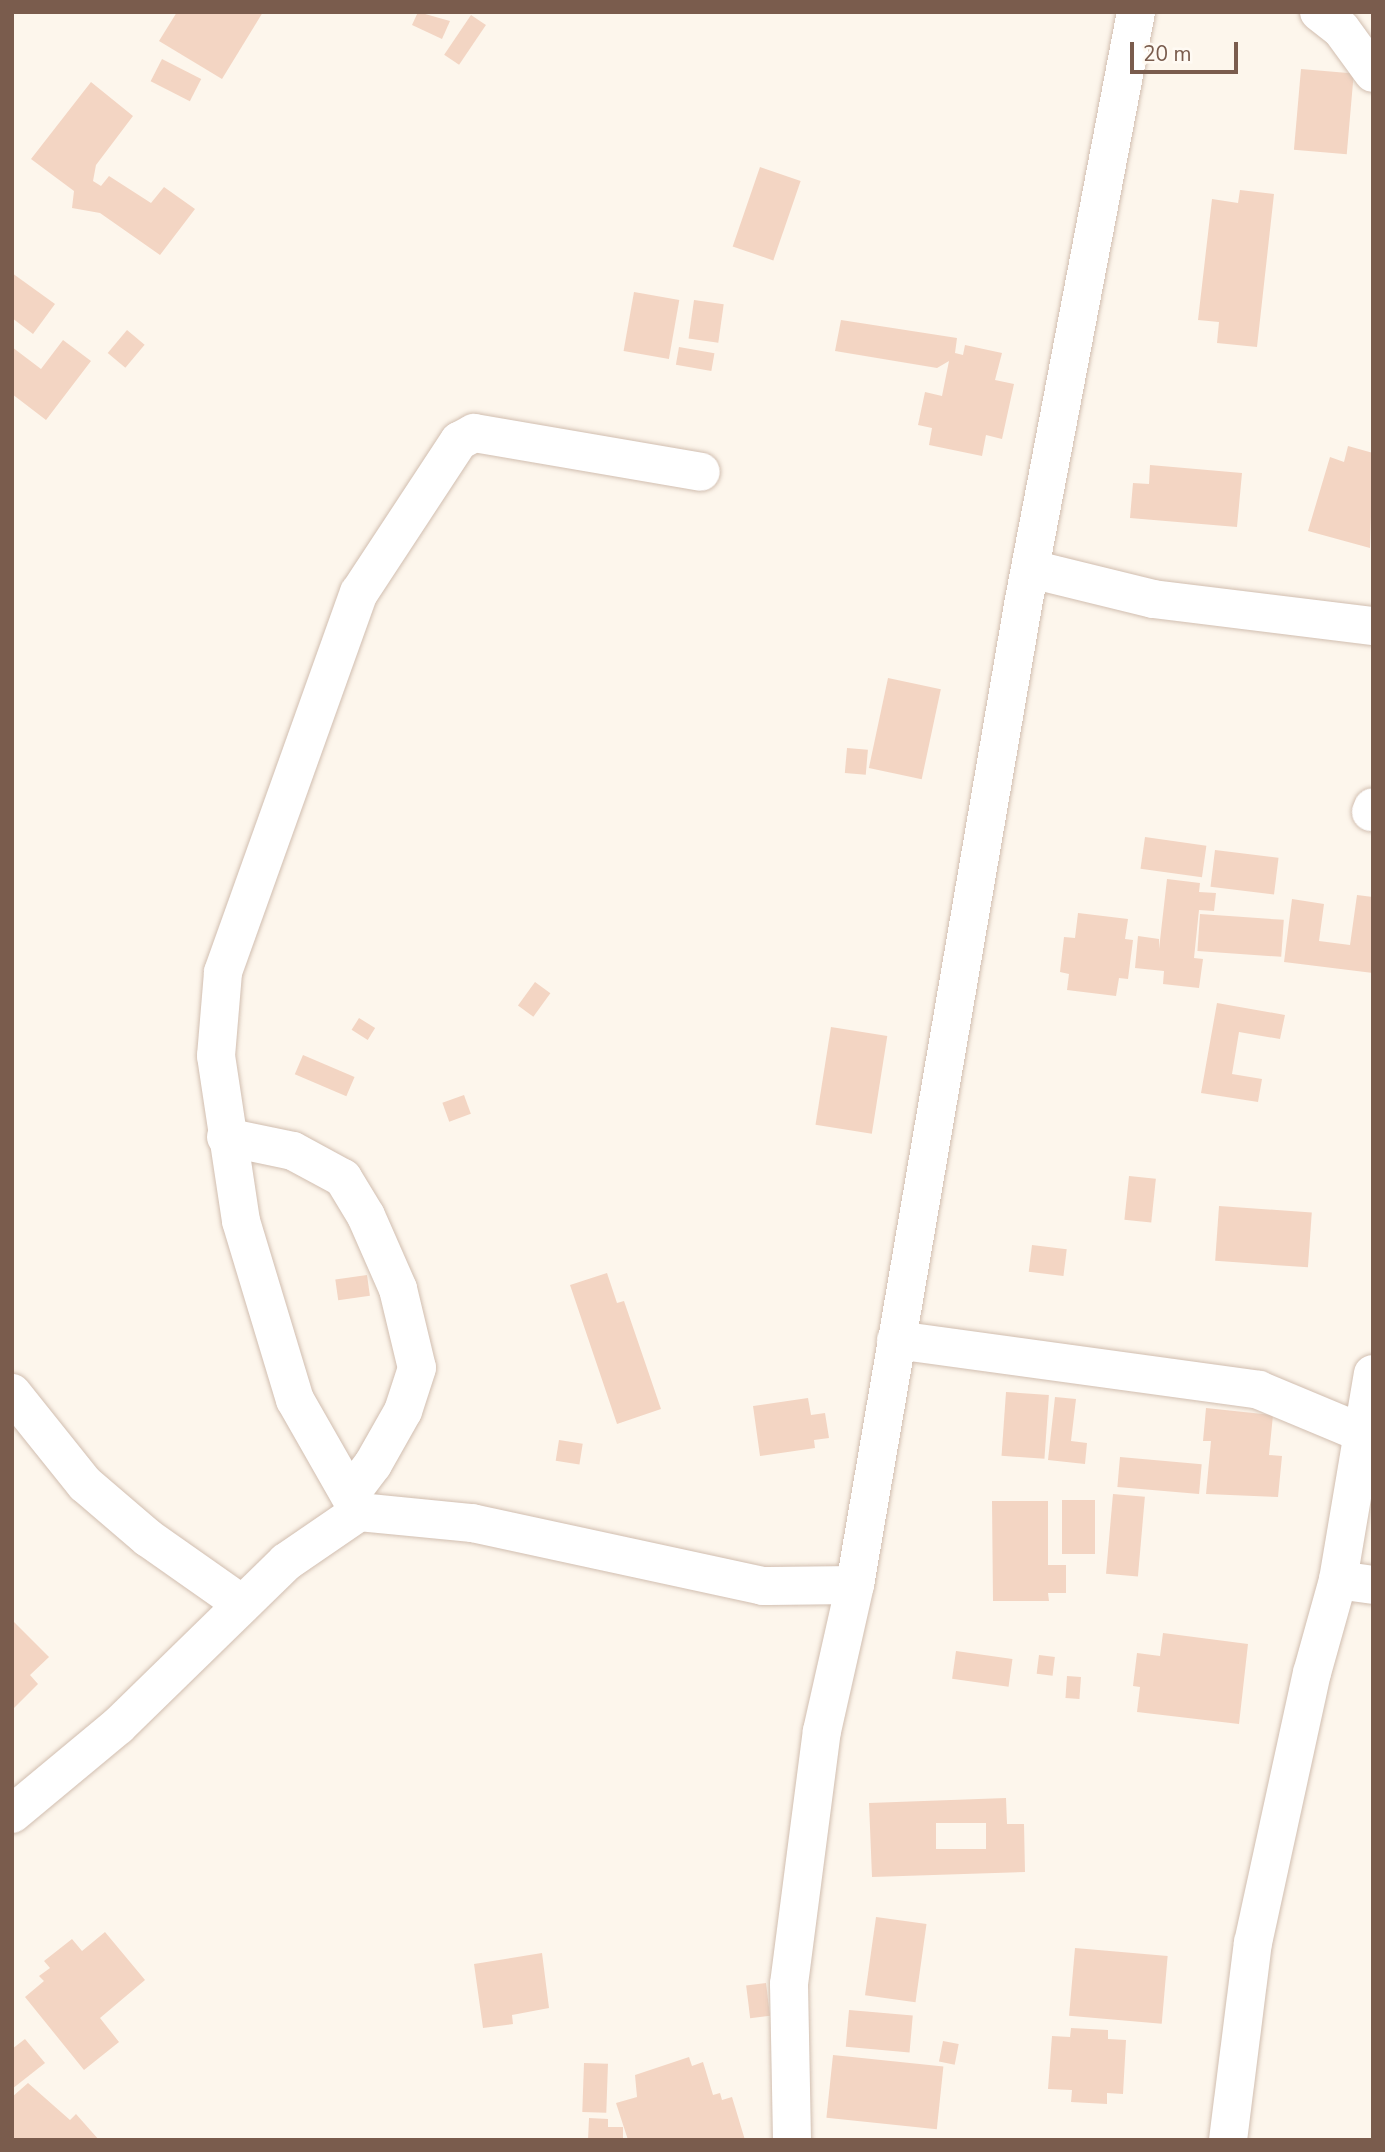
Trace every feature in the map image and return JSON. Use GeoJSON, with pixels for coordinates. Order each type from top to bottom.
{"type":"FeatureCollection","features":[{"type":"Feature","properties":{"kind":"street"},"geometry":{"type":"LineString","coordinates":[[792,2140],[789,1984],[822,1731],[855,1585],[895,1340],[1031,569],[1136,12]]}},
{"type":"Feature","properties":{"kind":"street"},"geometry":{"type":"LineString","coordinates":[[1319,12],[1341,29],[1373,73]]}},
{"type":"Feature","properties":{"kind":"street"},"geometry":{"type":"LineString","coordinates":[[354,1503],[295,1400],[241,1221],[226,1138],[216,1056],[223,972],[359,593],[459,441],[474,433],[701,472]]}},
{"type":"Feature","properties":{"kind":"street"},"geometry":{"type":"LineString","coordinates":[[1031,569],[1153,599],[1373,626]]}},
{"type":"Feature","properties":{"kind":"street"},"geometry":{"type":"LineString","coordinates":[[12,1814],[118,1726],[286,1562],[354,1503],[403,1411],[417,1368],[398,1289],[366,1216],[342,1178],[293,1151],[226,1138]]}},
{"type":"Feature","properties":{"kind":"street"},"geometry":{"type":"LineString","coordinates":[[895,1340],[1259,1390],[1363,1433]]}},
{"type":"Feature","properties":{"kind":"street"},"geometry":{"type":"LineString","coordinates":[[1228,2140],[1253,1943],[1312,1673],[1355,1583],[1363,1433],[1373,1374]]}},
{"type":"Feature","properties":{"kind":"street"},"geometry":{"type":"LineString","coordinates":[[12,1393],[85,1484],[148,1538],[242,1604]]}},
{"type":"Feature","properties":{"kind":"street"},"geometry":{"type":"LineString","coordinates":[[354,1503],[472,1523],[763,1586],[855,1585]]}},
{"type":"Feature","properties":{"kind":"building"},"geometry":{"type":"Polygon","coordinates":[[[177,12],[263,12],[222,79],[159,41],[177,12]]]}},
{"type":"Feature","properties":{"kind":"building"},"geometry":{"type":"Polygon","coordinates":[[[418,12],[450,21],[442,39],[412,25],[418,12]]]}},
{"type":"Feature","properties":{"kind":"building"},"geometry":{"type":"Polygon","coordinates":[[[471,15],[486,25],[459,65],[444,55],[471,15]]]}},
{"type":"Feature","properties":{"kind":"building"},"geometry":{"type":"Polygon","coordinates":[[[162,59],[201,79],[190,101],[151,81],[162,59]]]}},
{"type":"Feature","properties":{"kind":"building"},"geometry":{"type":"Polygon","coordinates":[[[1301,69],[1354,74],[1347,154],[1294,150],[1301,69]]]}},
{"type":"Feature","properties":{"kind":"building"},"geometry":{"type":"Polygon","coordinates":[[[91,82],[133,116],[96,165],[93,181],[101,186],[109,176],[151,203],[164,187],[195,209],[160,255],[100,213],[72,208],[74,191],[31,159],[91,82]]]}},
{"type":"Feature","properties":{"kind":"building"},"geometry":{"type":"Polygon","coordinates":[[[760,167],[801,181],[773,260],[733,246],[760,167]]]}},
{"type":"Feature","properties":{"kind":"building"},"geometry":{"type":"Polygon","coordinates":[[[1240,190],[1274,194],[1257,347],[1217,343],[1219,322],[1198,320],[1212,199],[1238,203],[1240,190]]]}},
{"type":"Feature","properties":{"kind":"building"},"geometry":{"type":"Polygon","coordinates":[[[12,273],[55,304],[33,334],[12,318],[12,273]]]}},
{"type":"Feature","properties":{"kind":"building"},"geometry":{"type":"Polygon","coordinates":[[[634,292],[679,300],[669,359],[624,351],[634,292]]]}},
{"type":"Feature","properties":{"kind":"building"},"geometry":{"type":"Polygon","coordinates":[[[694,300],[724,304],[718,343],[689,339],[694,300]]]}},
{"type":"Feature","properties":{"kind":"building"},"geometry":{"type":"Polygon","coordinates":[[[841,320],[957,338],[955,353],[963,355],[965,345],[1002,353],[995,380],[1014,384],[1002,439],[986,435],[982,456],[929,445],[932,428],[918,425],[925,392],[942,396],[949,361],[937,368],[835,351],[841,320]]]}},
{"type":"Feature","properties":{"kind":"building"},"geometry":{"type":"Polygon","coordinates":[[[127,330],[145,345],[125,368],[108,353],[127,330]]]}},
{"type":"Feature","properties":{"kind":"building"},"geometry":{"type":"Polygon","coordinates":[[[63,340],[91,361],[46,420],[12,394],[12,347],[41,369],[63,340]]]}},
{"type":"Feature","properties":{"kind":"building"},"geometry":{"type":"Polygon","coordinates":[[[679,347],[714,353],[711,371],[676,365],[679,347]]]}},
{"type":"Feature","properties":{"kind":"building"},"geometry":{"type":"Polygon","coordinates":[[[1348,446],[1373,453],[1370,548],[1308,531],[1330,457],[1344,462],[1348,446]]]}},
{"type":"Feature","properties":{"kind":"building"},"geometry":{"type":"Polygon","coordinates":[[[1150,465],[1242,473],[1237,527],[1130,518],[1133,483],[1149,484],[1150,465]]]}},
{"type":"Feature","properties":{"kind":"building"},"geometry":{"type":"Polygon","coordinates":[[[888,678],[941,689],[922,779],[869,768],[888,678]]]}},
{"type":"Feature","properties":{"kind":"building"},"geometry":{"type":"Polygon","coordinates":[[[847,748],[868,750],[866,775],[845,773],[847,748]]]}},
{"type":"Feature","properties":{"kind":"building"},"geometry":{"type":"Polygon","coordinates":[[[1145,837],[1206,846],[1202,877],[1141,869],[1145,837]]]}},
{"type":"Feature","properties":{"kind":"building"},"geometry":{"type":"Polygon","coordinates":[[[1215,850],[1279,858],[1274,895],[1210,887],[1215,850]]]}},
{"type":"Feature","properties":{"kind":"building"},"geometry":{"type":"Polygon","coordinates":[[[1167,879],[1200,883],[1199,892],[1216,893],[1214,911],[1199,910],[1194,958],[1203,959],[1199,988],[1163,984],[1164,971],[1135,968],[1138,936],[1159,939],[1159,949],[1167,879]]]}},
{"type":"Feature","properties":{"kind":"building"},"geometry":{"type":"Polygon","coordinates":[[[1357,895],[1373,897],[1373,973],[1284,962],[1292,899],[1324,904],[1319,941],[1350,945],[1357,895]]]}},
{"type":"Feature","properties":{"kind":"building"},"geometry":{"type":"Polygon","coordinates":[[[1078,913],[1128,919],[1125,939],[1133,940],[1128,979],[1119,978],[1116,996],[1067,990],[1069,974],[1060,972],[1064,937],[1075,938],[1078,913]]]}},
{"type":"Feature","properties":{"kind":"building"},"geometry":{"type":"Polygon","coordinates":[[[1200,914],[1284,920],[1281,957],[1197,951],[1200,914]]]}},
{"type":"Feature","properties":{"kind":"building"},"geometry":{"type":"Polygon","coordinates":[[[535,982],[550,993],[533,1017],[518,1005],[535,982]]]}},
{"type":"Feature","properties":{"kind":"building"},"geometry":{"type":"Polygon","coordinates":[[[1217,1003],[1285,1015],[1280,1039],[1239,1032],[1232,1074],[1262,1079],[1258,1102],[1201,1093],[1217,1003]]]}},
{"type":"Feature","properties":{"kind":"building"},"geometry":{"type":"Polygon","coordinates":[[[359,1018],[375,1028],[368,1040],[352,1030],[359,1018]]]}},
{"type":"Feature","properties":{"kind":"building"},"geometry":{"type":"Polygon","coordinates":[[[831,1027],[887,1036],[872,1134],[816,1125],[831,1027]]]}},
{"type":"Feature","properties":{"kind":"building"},"geometry":{"type":"Polygon","coordinates":[[[303,1055],[355,1077],[346,1096],[295,1074],[303,1055]]]}},
{"type":"Feature","properties":{"kind":"building"},"geometry":{"type":"Polygon","coordinates":[[[464,1095],[471,1114],[449,1122],[442,1103],[464,1095]]]}},
{"type":"Feature","properties":{"kind":"building"},"geometry":{"type":"Polygon","coordinates":[[[1129,1176],[1156,1179],[1151,1223],[1124,1220],[1129,1176]]]}},
{"type":"Feature","properties":{"kind":"building"},"geometry":{"type":"Polygon","coordinates":[[[1219,1206],[1312,1212],[1308,1267],[1215,1261],[1219,1206]]]}},
{"type":"Feature","properties":{"kind":"building"},"geometry":{"type":"Polygon","coordinates":[[[1032,1245],[1067,1249],[1063,1276],[1029,1272],[1032,1245]]]}},
{"type":"Feature","properties":{"kind":"building"},"geometry":{"type":"Polygon","coordinates":[[[607,1273],[617,1303],[624,1301],[661,1409],[617,1424],[570,1285],[607,1273]]]}},
{"type":"Feature","properties":{"kind":"building"},"geometry":{"type":"Polygon","coordinates":[[[367,1275],[370,1296],[338,1300],[335,1279],[367,1275]]]}},
{"type":"Feature","properties":{"kind":"building"},"geometry":{"type":"Polygon","coordinates":[[[1006,1392],[1049,1395],[1044,1459],[1002,1456],[1006,1392]]]}},
{"type":"Feature","properties":{"kind":"building"},"geometry":{"type":"Polygon","coordinates":[[[1055,1397],[1076,1399],[1071,1441],[1087,1443],[1085,1464],[1048,1460],[1055,1397]]]}},
{"type":"Feature","properties":{"kind":"building"},"geometry":{"type":"Polygon","coordinates":[[[808,1398],[811,1415],[825,1413],[829,1438],[814,1440],[815,1448],[760,1456],[753,1406],[808,1398]]]}},
{"type":"Feature","properties":{"kind":"building"},"geometry":{"type":"Polygon","coordinates":[[[1206,1408],[1273,1415],[1269,1455],[1282,1456],[1278,1497],[1206,1494],[1211,1441],[1203,1441],[1206,1408]]]}},
{"type":"Feature","properties":{"kind":"building"},"geometry":{"type":"Polygon","coordinates":[[[559,1440],[583,1444],[579,1464],[556,1461],[559,1440]]]}},
{"type":"Feature","properties":{"kind":"building"},"geometry":{"type":"Polygon","coordinates":[[[1120,1457],[1202,1464],[1199,1494],[1117,1487],[1120,1457]]]}},
{"type":"Feature","properties":{"kind":"building"},"geometry":{"type":"Polygon","coordinates":[[[1113,1494],[1145,1497],[1138,1576],[1106,1574],[1113,1494]]]}},
{"type":"Feature","properties":{"kind":"building"},"geometry":{"type":"Polygon","coordinates":[[[1062,1500],[1095,1500],[1095,1554],[1062,1554],[1062,1500]]]}},
{"type":"Feature","properties":{"kind":"building"},"geometry":{"type":"Polygon","coordinates":[[[992,1501],[1048,1501],[1048,1565],[1066,1565],[1066,1593],[1048,1593],[1049,1601],[993,1601],[992,1501]]]}},
{"type":"Feature","properties":{"kind":"building"},"geometry":{"type":"Polygon","coordinates":[[[12,1620],[49,1657],[30,1675],[38,1684],[12,1710],[12,1620]]]}},
{"type":"Feature","properties":{"kind":"building"},"geometry":{"type":"Polygon","coordinates":[[[1163,1633],[1248,1644],[1239,1724],[1137,1712],[1140,1687],[1133,1686],[1137,1653],[1160,1656],[1163,1633]]]}},
{"type":"Feature","properties":{"kind":"building"},"geometry":{"type":"Polygon","coordinates":[[[956,1651],[1012,1659],[1009,1687],[952,1679],[956,1651]]]}},
{"type":"Feature","properties":{"kind":"building"},"geometry":{"type":"Polygon","coordinates":[[[1039,1655],[1055,1657],[1053,1676],[1037,1674],[1039,1655]]]}},
{"type":"Feature","properties":{"kind":"building"},"geometry":{"type":"Polygon","coordinates":[[[1067,1676],[1081,1677],[1079,1699],[1065,1698],[1067,1676]]]}},
{"type":"Feature","properties":{"kind":"building"},"geometry":{"type":"Polygon","coordinates":[[[1006,1798],[1007,1824],[1024,1824],[1025,1872],[872,1877],[869,1803],[1006,1798]],[[936,1823],[936,1849],[986,1849],[986,1823],[936,1823]]]}},
{"type":"Feature","properties":{"kind":"building"},"geometry":{"type":"Polygon","coordinates":[[[876,1917],[927,1924],[916,2002],[865,1995],[876,1917]]]}},
{"type":"Feature","properties":{"kind":"building"},"geometry":{"type":"Polygon","coordinates":[[[105,1932],[145,1980],[100,2018],[119,2042],[84,2070],[25,1997],[44,1981],[39,1976],[50,1968],[44,1961],[72,1939],[82,1951],[105,1932]]]}},
{"type":"Feature","properties":{"kind":"building"},"geometry":{"type":"Polygon","coordinates":[[[1075,1948],[1168,1956],[1162,2024],[1069,2016],[1075,1948]]]}},
{"type":"Feature","properties":{"kind":"building"},"geometry":{"type":"Polygon","coordinates":[[[542,1953],[549,2008],[512,2015],[513,2024],[483,2028],[474,1964],[542,1953]]]}},
{"type":"Feature","properties":{"kind":"building"},"geometry":{"type":"Polygon","coordinates":[[[766,1983],[770,2016],[750,2018],[746,1985],[766,1983]]]}},
{"type":"Feature","properties":{"kind":"building"},"geometry":{"type":"Polygon","coordinates":[[[849,2010],[913,2016],[910,2052],[846,2047],[849,2010]]]}},
{"type":"Feature","properties":{"kind":"building"},"geometry":{"type":"Polygon","coordinates":[[[1071,2028],[1108,2030],[1108,2039],[1126,2040],[1123,2094],[1107,2093],[1107,2104],[1071,2102],[1072,2090],[1048,2089],[1052,2036],[1070,2037],[1071,2028]]]}},
{"type":"Feature","properties":{"kind":"building"},"geometry":{"type":"Polygon","coordinates":[[[25,2039],[45,2063],[12,2089],[12,2049],[25,2039]]]}},
{"type":"Feature","properties":{"kind":"building"},"geometry":{"type":"Polygon","coordinates":[[[943,2041],[959,2044],[955,2065],[939,2062],[943,2041]]]}},
{"type":"Feature","properties":{"kind":"building"},"geometry":{"type":"Polygon","coordinates":[[[833,2055],[943,2067],[937,2129],[826,2118],[833,2055]]]}},
{"type":"Feature","properties":{"kind":"building"},"geometry":{"type":"Polygon","coordinates":[[[689,2057],[692,2066],[703,2062],[713,2095],[720,2093],[722,2100],[732,2097],[745,2140],[628,2140],[616,2103],[637,2097],[635,2075],[689,2057]]]}},
{"type":"Feature","properties":{"kind":"building"},"geometry":{"type":"Polygon","coordinates":[[[584,2063],[608,2064],[606,2113],[582,2112],[584,2063]]]}},
{"type":"Feature","properties":{"kind":"building"},"geometry":{"type":"Polygon","coordinates":[[[28,2083],[70,2120],[76,2114],[99,2140],[12,2140],[12,2097],[28,2083]]]}},
{"type":"Feature","properties":{"kind":"building"},"geometry":{"type":"Polygon","coordinates":[[[589,2118],[608,2119],[608,2127],[623,2127],[623,2140],[588,2140],[589,2118]]]}}]}
